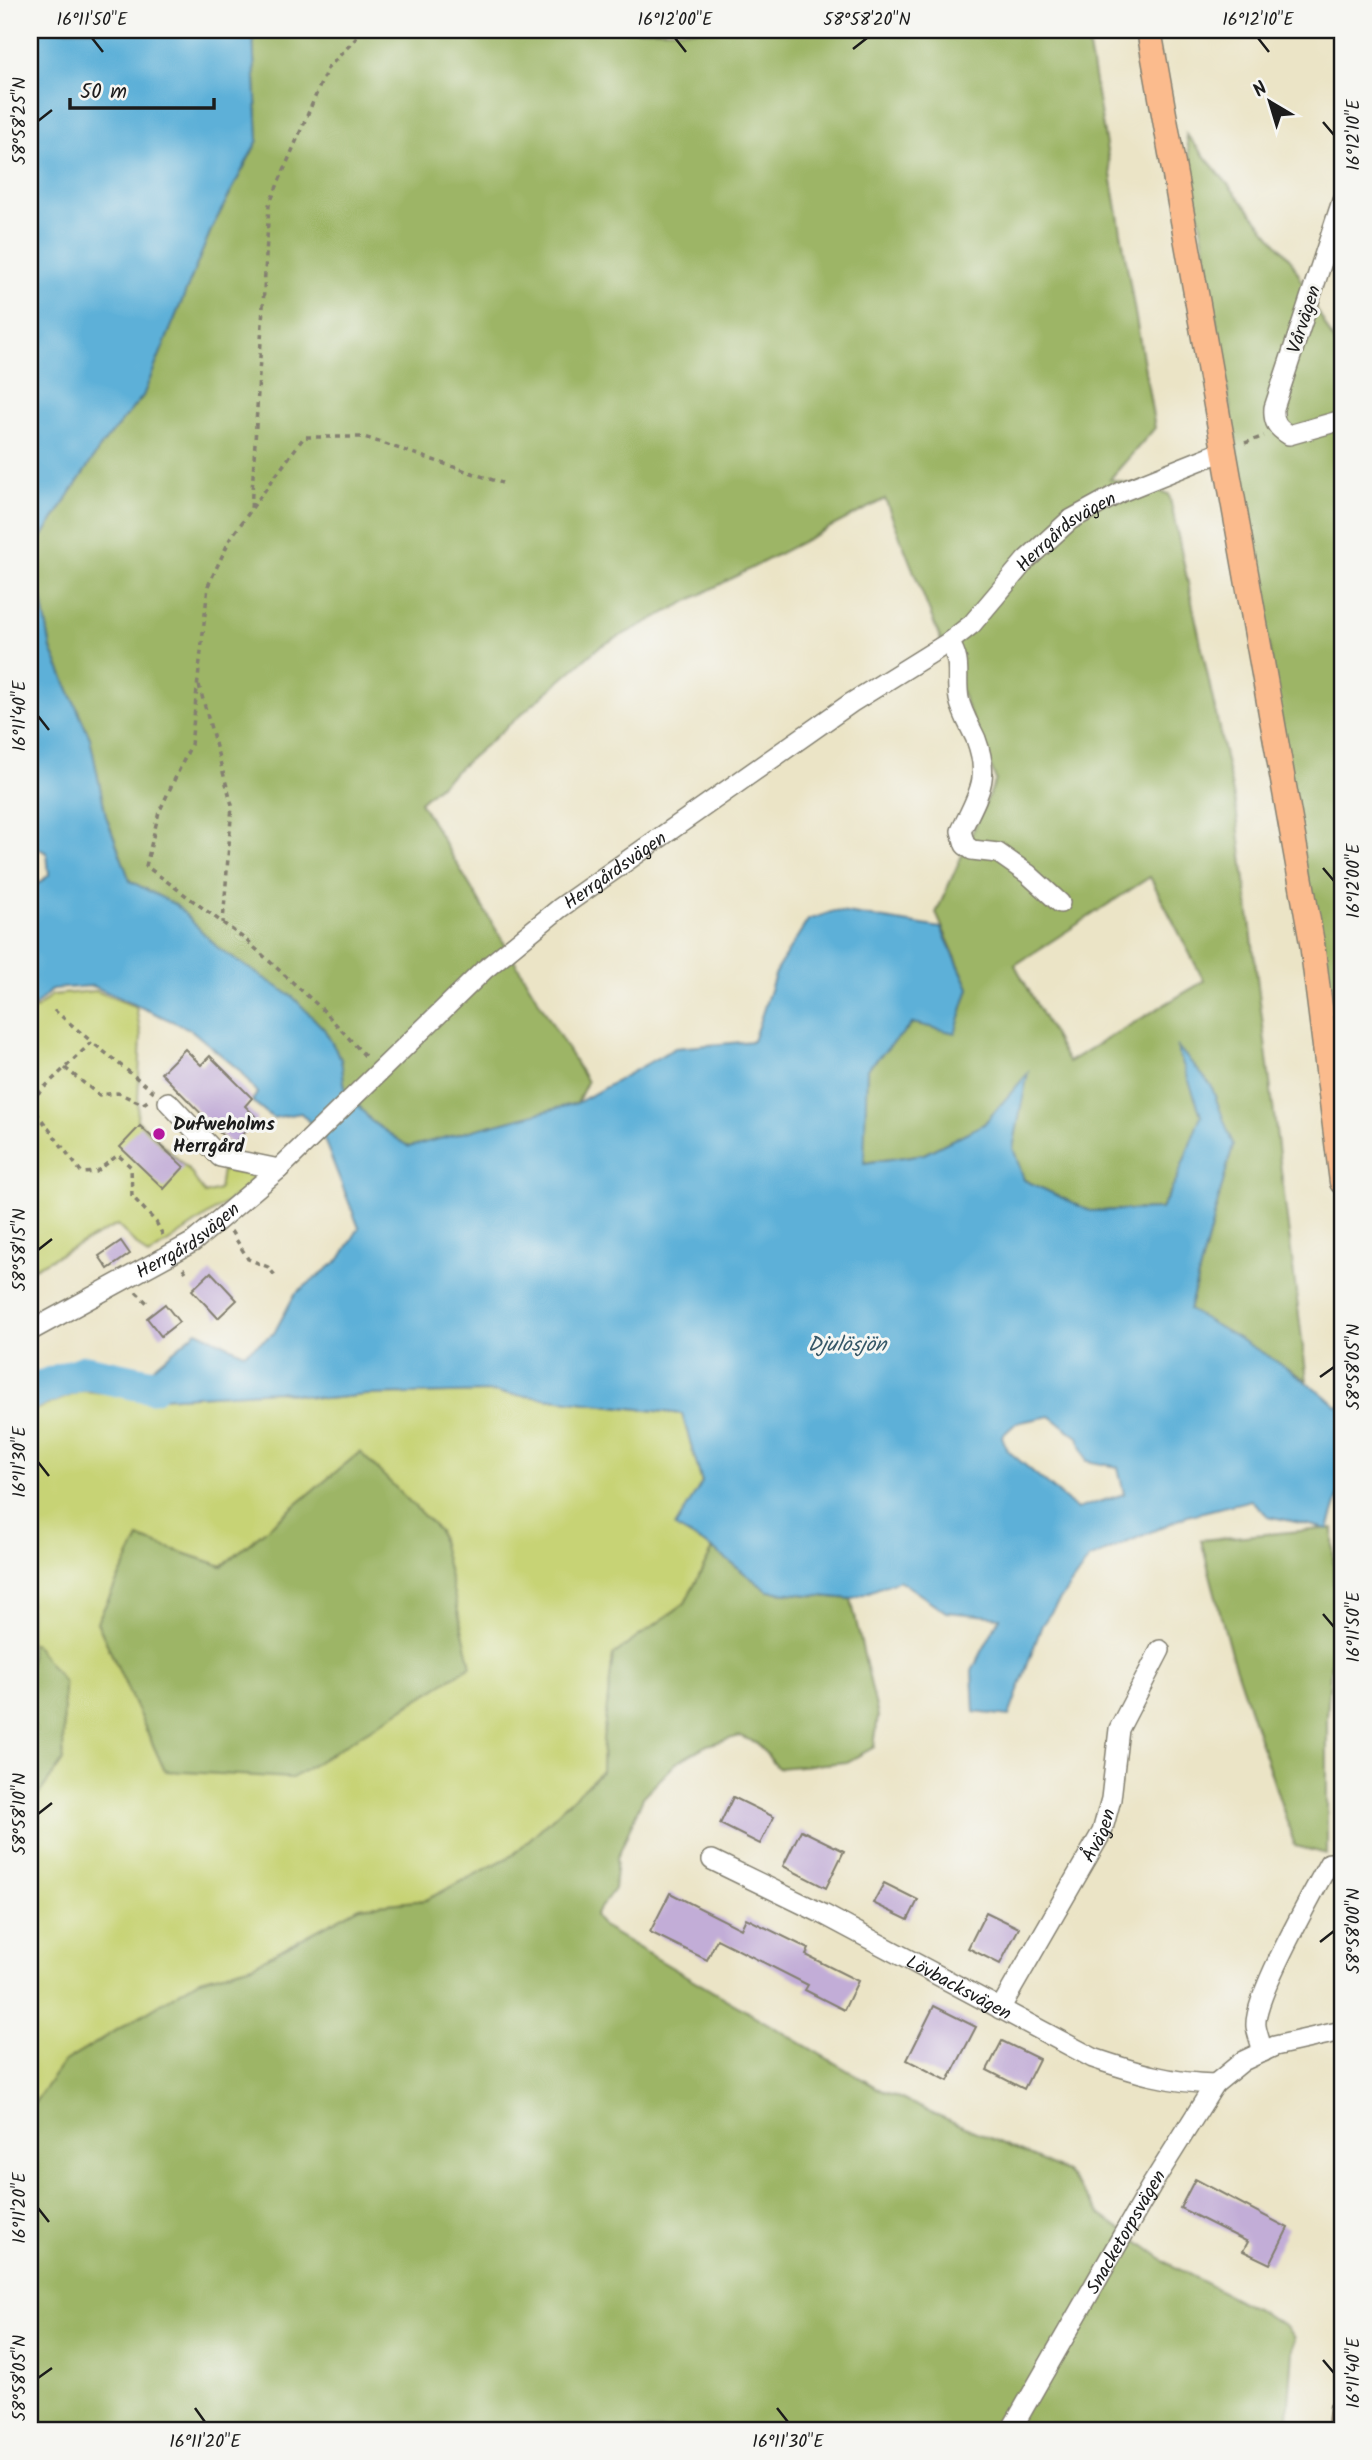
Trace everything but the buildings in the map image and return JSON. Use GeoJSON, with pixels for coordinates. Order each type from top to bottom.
{"type":"FeatureCollection","features":[{"type":"Feature","properties":{"kind":"main road"},"geometry":{"type":"LineString","coordinates":[[1149,30],[1312,943],[1342,1182]]}},
{"type":"Feature","properties":{"kind":"main road"},"geometry":{"type":"LineString","coordinates":[[1340,2430],[1342,2409]]}},
{"type":"Feature","properties":{"kind":"street","name":"Vårvägen"},"geometry":{"type":"LineString","coordinates":[[1283,432],[1273,419],[1274,408],[1342,201]]}},
{"type":"Feature","properties":{"kind":"street"},"geometry":{"type":"LineString","coordinates":[[1283,432],[1299,434],[1342,420]]}},
{"type":"Feature","properties":{"kind":"street","name":"Herrgårdsvägen"},"geometry":{"type":"LineString","coordinates":[[30,1331],[177,1251],[218,1222],[279,1169],[484,970],[560,908],[851,703],[949,642],[972,624],[1026,560],[1070,520],[1121,492],[1226,450]]}},
{"type":"Feature","properties":{"kind":"street"},"geometry":{"type":"LineString","coordinates":[[949,642],[959,657],[956,682],[961,706],[979,749],[984,773],[983,785],[961,831],[962,838],[972,850],[998,853],[1028,874],[1060,903]]}},
{"type":"Feature","properties":{"kind":"street"},"geometry":{"type":"LineString","coordinates":[[168,1102],[219,1157],[279,1169]]}},
{"type":"Feature","properties":{"kind":"street","name":"Åvägen"},"geometry":{"type":"LineString","coordinates":[[1000,2009],[1102,1832],[1111,1799],[1119,1729],[1160,1650]]}},
{"type":"Feature","properties":{"kind":"street","name":"Lövbacksvägen"},"geometry":{"type":"LineString","coordinates":[[712,1860],[1093,2058],[1138,2074],[1185,2084],[1215,2084]]}},
{"type":"Feature","properties":{"kind":"street"},"geometry":{"type":"LineString","coordinates":[[1263,2052],[1255,2024],[1260,2005],[1286,1946],[1329,1863]]}},
{"type":"Feature","properties":{"kind":"street","name":"Snacketorpsvägen"},"geometry":{"type":"LineString","coordinates":[[1012,2430],[1151,2186],[1215,2084],[1243,2061],[1263,2052],[1297,2040],[1342,2031]]}},
{"type":"Feature","properties":{"kind":"path"},"geometry":{"type":"LineString","coordinates":[[251,510],[269,205],[327,69],[364,30]]}},
{"type":"Feature","properties":{"kind":"path"},"geometry":{"type":"LineString","coordinates":[[1226,450],[1283,432]]}},
{"type":"Feature","properties":{"kind":"path"},"geometry":{"type":"LineString","coordinates":[[378,1070],[322,1009],[223,923],[146,866],[159,812],[191,744],[208,586],[230,540],[303,437],[365,438],[502,483]]}},
{"type":"Feature","properties":{"kind":"path"},"geometry":{"type":"LineString","coordinates":[[198,681],[232,805],[223,923]]}},
{"type":"Feature","properties":{"kind":"path"},"geometry":{"type":"LineString","coordinates":[[54,1010],[158,1095],[143,1104],[118,1093],[99,1096],[65,1068]]}},
{"type":"Feature","properties":{"kind":"path"},"geometry":{"type":"LineString","coordinates":[[92,1042],[30,1102],[82,1173],[96,1172],[118,1155],[131,1167],[132,1196],[177,1251],[179,1263],[188,1276]]}},
{"type":"Feature","properties":{"kind":"path"},"geometry":{"type":"LineString","coordinates":[[218,1222],[232,1232],[248,1259],[268,1267],[278,1279]]}},
{"type":"Feature","properties":{"kind":"green space"},"geometry":{"type":"Polygon","coordinates":[[[257,30],[1086,30],[1155,428],[1110,479],[1169,494],[1236,808],[1307,1380],[1189,1311],[1233,1145],[1177,1047],[1202,1115],[1177,1179],[1161,1209],[1090,1211],[1024,1180],[1013,1148],[1027,1075],[984,1124],[924,1154],[863,1163],[867,1069],[913,1023],[955,1032],[969,988],[936,913],[996,780],[885,499],[599,647],[420,802],[587,1082],[577,1103],[409,1147],[371,1121],[345,1089],[341,1059],[324,1029],[293,998],[218,948],[175,905],[130,881],[106,816],[90,738],[51,649],[33,551],[101,446],[143,396],[211,230],[258,140],[253,36],[257,30]],[[1150,877],[1015,965],[1068,1062],[1204,981],[1150,877]]]}},
{"type":"Feature","properties":{"kind":"green space"},"geometry":{"type":"Polygon","coordinates":[[[1186,134],[1291,260],[1342,357],[1342,1098],[1186,134]]]}},
{"type":"Feature","properties":{"kind":"green space"},"geometry":{"type":"Polygon","coordinates":[[[96,991],[136,1007],[141,1036],[137,1120],[189,1170],[205,1194],[219,1190],[222,1170],[254,1175],[246,1189],[148,1256],[117,1225],[30,1270],[30,1007],[36,1009],[52,995],[96,991]]]}},
{"type":"Feature","properties":{"kind":"green space"},"geometry":{"type":"Polygon","coordinates":[[[82,1391],[161,1398],[278,1391],[326,1399],[366,1395],[491,1392],[682,1414],[702,1483],[676,1527],[713,1549],[685,1603],[613,1655],[602,1771],[513,1855],[426,1900],[360,1907],[253,1965],[201,1979],[63,2063],[30,2109],[30,1807],[63,1760],[64,1683],[33,1643],[30,1645],[30,1412],[82,1391]],[[360,1452],[222,1566],[139,1538],[97,1622],[165,1771],[360,1452]]]}},
{"type":"Feature","properties":{"kind":"green space"},"geometry":{"type":"Polygon","coordinates":[[[360,1452],[439,1531],[471,1666],[292,1778],[165,1771],[97,1622],[139,1538],[222,1566],[360,1452]]]}},
{"type":"Feature","properties":{"kind":"green space"},"geometry":{"type":"Polygon","coordinates":[[[1333,1528],[1334,1619],[1327,1716],[1327,1854],[1295,1846],[1231,1654],[1201,1540],[1333,1528]]]}},
{"type":"Feature","properties":{"kind":"green space"},"geometry":{"type":"Polygon","coordinates":[[[713,1549],[768,1591],[851,1599],[878,1716],[874,1747],[847,1762],[778,1768],[757,1743],[740,1736],[707,1745],[676,1763],[643,1797],[617,1859],[614,1889],[595,1915],[603,1927],[881,2090],[1067,2172],[1100,2214],[1171,2265],[1285,2325],[1294,2338],[1287,2430],[30,2430],[30,2109],[63,2063],[201,1979],[253,1965],[360,1907],[426,1900],[513,1855],[602,1771],[613,1655],[685,1603],[713,1549]]]}},
{"type":"Feature","properties":{"kind":"green space"},"geometry":{"type":"Polygon","coordinates":[[[33,1643],[64,1682],[63,1760],[30,1807],[30,1645],[33,1643]]]}},
{"type":"Feature","properties":{"kind":"water","name":"Djulösjön"},"geometry":{"type":"Polygon","coordinates":[[[30,30],[257,30],[253,36],[258,140],[211,230],[143,396],[101,446],[33,551],[51,649],[90,738],[106,816],[130,881],[176,905],[218,948],[293,997],[324,1029],[341,1059],[345,1089],[371,1121],[409,1147],[577,1103],[675,1048],[753,1041],[777,969],[808,920],[834,911],[941,928],[969,988],[955,1033],[913,1023],[867,1069],[864,1163],[924,1154],[984,1124],[1028,1073],[1013,1148],[1024,1180],[1090,1211],[1161,1209],[1177,1179],[1201,1115],[1176,1045],[1211,1085],[1233,1145],[1189,1310],[1266,1355],[1337,1406],[1342,1406],[1342,1484],[1328,1529],[1268,1516],[1251,1500],[1187,1516],[1089,1559],[1042,1625],[1009,1716],[974,1712],[972,1671],[1000,1617],[946,1612],[899,1580],[851,1599],[768,1591],[713,1549],[675,1527],[702,1482],[682,1414],[491,1392],[366,1395],[326,1399],[278,1391],[161,1398],[152,1386],[148,1372],[197,1331],[244,1353],[274,1333],[295,1294],[340,1259],[359,1228],[323,1137],[301,1113],[273,1118],[252,1101],[257,1093],[239,1070],[190,1029],[93,986],[52,989],[35,1006],[30,1004],[30,890],[49,875],[47,853],[30,844],[30,30]],[[1050,1416],[1016,1423],[1002,1436],[1007,1450],[1077,1509],[1124,1494],[1118,1467],[1087,1461],[1078,1437],[1050,1416]]]}},
{"type":"Feature","properties":{"kind":"waterway"},"geometry":{"type":"LineString","coordinates":[[30,1392],[85,1372],[152,1386]]}},
{"type":"Feature","properties":{"kind":"place","name":"Dufweholms Herrgård"},"geometry":{"type":"Point","coordinates":[159,1134]}}]}
